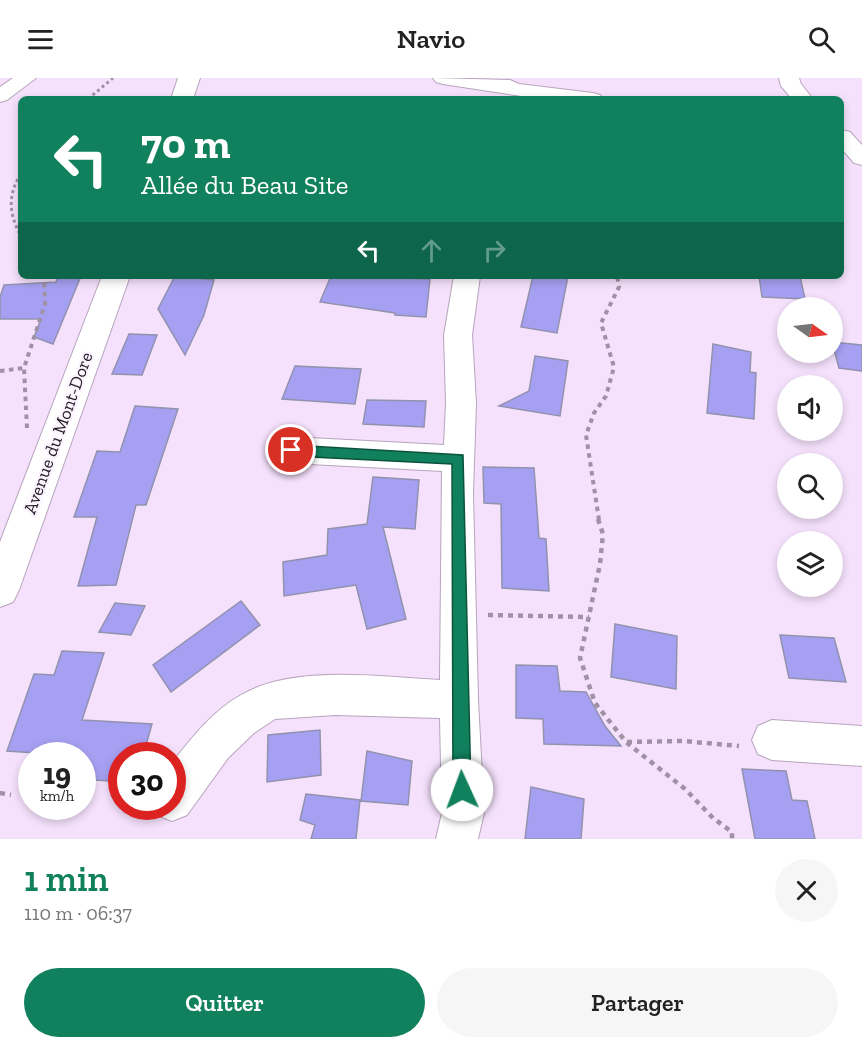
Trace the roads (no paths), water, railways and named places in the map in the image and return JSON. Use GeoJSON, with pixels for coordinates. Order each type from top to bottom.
{"type":"FeatureCollection","features":[{"type":"Feature","properties":{"kind":"main road"},"geometry":{"type":"LineString","coordinates":[[183,96],[189,78]]}},
{"type":"Feature","properties":{"kind":"main road","name":"Avenue du Mont-Dore"},"geometry":{"type":"LineString","coordinates":[[0,590],[115,279]]}},
{"type":"Feature","properties":{"kind":"street"},"geometry":{"type":"LineString","coordinates":[[0,96],[26,78]]}},
{"type":"Feature","properties":{"kind":"street"},"geometry":{"type":"LineString","coordinates":[[443,78],[570,96]]}},
{"type":"Feature","properties":{"kind":"street"},"geometry":{"type":"LineString","coordinates":[[789,78],[791,86],[800,96]]}},
{"type":"Feature","properties":{"kind":"street"},"geometry":{"type":"LineString","coordinates":[[844,140],[862,158]]}},
{"type":"Feature","properties":{"kind":"street"},"geometry":{"type":"LineString","coordinates":[[457,839],[463,813],[459,700],[458,459],[461,403],[458,335],[467,279]]}},
{"type":"Feature","properties":{"kind":"street"},"geometry":{"type":"LineString","coordinates":[[291,450],[458,459]]}},
{"type":"Feature","properties":{"kind":"street"},"geometry":{"type":"LineString","coordinates":[[186,778],[240,719],[267,702],[299,697],[352,695],[459,700]]}},
{"type":"Feature","properties":{"kind":"street"},"geometry":{"type":"LineString","coordinates":[[772,740],[862,746]]}}]}
